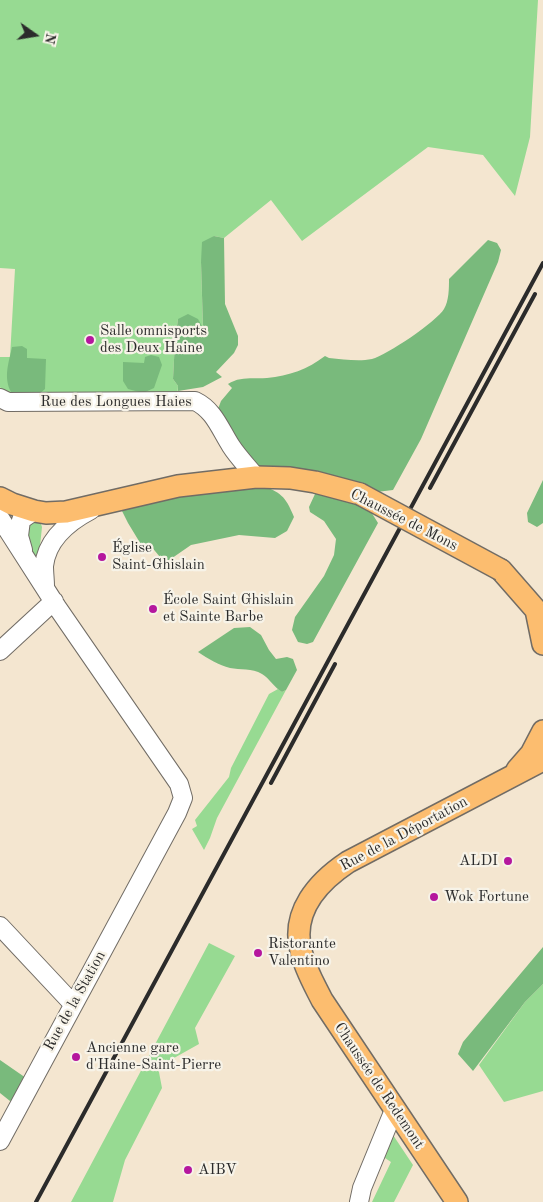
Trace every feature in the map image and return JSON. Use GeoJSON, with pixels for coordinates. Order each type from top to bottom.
{"type":"FeatureCollection","features":[{"type":"Feature","properties":{"kind":"main road","name":"Chaussée de Mons"},"geometry":{"type":"LineString","coordinates":[[0,498],[12,504],[40,512],[66,512],[178,486],[256,477],[290,478],[315,482],[360,494],[501,570],[540,612],[543,640]]}},
{"type":"Feature","properties":{"kind":"main road"},"geometry":{"type":"LineString","coordinates":[[512,777],[531,754],[543,731]]}},
{"type":"Feature","properties":{"kind":"main road","name":"Rue de la Déportation"},"geometry":{"type":"LineString","coordinates":[[306,967],[300,951],[300,924],[308,901],[326,879],[348,862],[543,760]]}},
{"type":"Feature","properties":{"kind":"main road","name":"Chaussée de Redemont"},"geometry":{"type":"LineString","coordinates":[[306,967],[330,1014],[457,1202]]}},
{"type":"Feature","properties":{"kind":"street","name":"Rue des Longues Haies"},"geometry":{"type":"LineString","coordinates":[[0,398],[8,402],[195,400],[204,405],[210,412],[232,447],[256,477]]}},
{"type":"Feature","properties":{"kind":"street","name":"Chaussée de Mons"},"geometry":{"type":"LineString","coordinates":[[44,566],[50,548],[58,533],[74,519],[101,505]]}},
{"type":"Feature","properties":{"kind":"street","name":"Chaussée de Mons"},"geometry":{"type":"LineString","coordinates":[[40,512],[50,521],[44,566],[49,594]]}},
{"type":"Feature","properties":{"kind":"street"},"geometry":{"type":"LineString","coordinates":[[24,555],[19,536],[19,527],[22,520],[40,512]]}},
{"type":"Feature","properties":{"kind":"street"},"geometry":{"type":"LineString","coordinates":[[0,518],[49,594],[0,651]]}},
{"type":"Feature","properties":{"kind":"street","name":"Rue de la Station"},"geometry":{"type":"LineString","coordinates":[[0,1141],[183,798],[182,791],[49,594]]}},
{"type":"Feature","properties":{"kind":"street"},"geometry":{"type":"LineString","coordinates":[[0,926],[73,1004]]}},
{"type":"Feature","properties":{"kind":"street"},"geometry":{"type":"LineString","coordinates":[[359,1202],[362,1188],[394,1110]]}},
{"type":"Feature","properties":{"kind":"green space"},"geometry":{"type":"Polygon","coordinates":[[[0,0],[538,0],[530,137],[515,196],[483,155],[428,147],[302,241],[271,200],[224,238],[214,236],[201,262],[203,330],[178,319],[173,379],[178,386],[177,401],[3,393],[0,387],[0,357],[10,357],[15,269],[0,268],[0,0]]]}},
{"type":"Feature","properties":{"kind":"green space"},"geometry":{"type":"Polygon","coordinates":[[[214,236],[224,238],[225,304],[238,336],[238,345],[234,353],[216,372],[222,377],[203,387],[178,391],[178,386],[173,379],[178,319],[188,314],[198,319],[203,328],[202,242],[214,236]]]}},
{"type":"Feature","properties":{"kind":"green space"},"geometry":{"type":"Polygon","coordinates":[[[488,240],[497,243],[501,250],[498,262],[421,439],[393,490],[360,494],[378,523],[313,642],[307,644],[298,642],[292,630],[295,617],[324,576],[334,555],[336,539],[324,521],[310,512],[309,507],[315,494],[324,484],[256,477],[218,409],[221,401],[232,388],[228,384],[242,379],[267,378],[291,374],[312,365],[325,356],[345,360],[367,360],[379,356],[411,337],[439,315],[447,302],[449,279],[488,240]]]}},
{"type":"Feature","properties":{"kind":"green space"},"geometry":{"type":"Polygon","coordinates":[[[22,346],[27,349],[27,358],[46,359],[45,389],[38,395],[11,392],[7,381],[7,370],[12,347],[22,346]]]}},
{"type":"Feature","properties":{"kind":"green space"},"geometry":{"type":"Polygon","coordinates":[[[151,355],[159,357],[162,365],[154,388],[143,393],[128,389],[123,381],[123,362],[144,363],[145,357],[151,355]]]}},
{"type":"Feature","properties":{"kind":"green space"},"geometry":{"type":"Polygon","coordinates":[[[543,480],[543,523],[537,527],[528,522],[527,513],[543,480]]]}},
{"type":"Feature","properties":{"kind":"green space"},"geometry":{"type":"Polygon","coordinates":[[[259,484],[277,493],[288,504],[294,517],[287,531],[275,538],[239,535],[191,545],[165,563],[150,545],[145,551],[117,501],[259,484]]]}},
{"type":"Feature","properties":{"kind":"green space"},"geometry":{"type":"Polygon","coordinates":[[[30,519],[40,521],[42,527],[38,565],[28,543],[27,532],[30,519]]]}},
{"type":"Feature","properties":{"kind":"green space"},"geometry":{"type":"Polygon","coordinates":[[[250,627],[261,635],[276,659],[287,657],[293,659],[297,670],[286,690],[282,692],[258,672],[226,667],[198,652],[234,628],[250,627]]]}},
{"type":"Feature","properties":{"kind":"green space"},"geometry":{"type":"Polygon","coordinates":[[[278,689],[282,692],[286,690],[217,818],[204,850],[192,829],[197,826],[195,820],[229,777],[231,768],[269,694],[278,689]]]}},
{"type":"Feature","properties":{"kind":"green space"},"geometry":{"type":"Polygon","coordinates":[[[209,943],[235,956],[195,1028],[199,1044],[158,1067],[162,1088],[125,1160],[113,1202],[71,1202],[209,943]]]}},
{"type":"Feature","properties":{"kind":"green space"},"geometry":{"type":"Polygon","coordinates":[[[543,947],[543,984],[525,1002],[473,1071],[458,1054],[463,1042],[543,947]]]}},
{"type":"Feature","properties":{"kind":"green space"},"geometry":{"type":"Polygon","coordinates":[[[543,984],[543,1091],[504,1102],[479,1065],[525,1002],[543,984]]]}},
{"type":"Feature","properties":{"kind":"green space"},"geometry":{"type":"Polygon","coordinates":[[[0,1060],[26,1078],[14,1100],[10,1101],[0,1093],[0,1060]]]}},
{"type":"Feature","properties":{"kind":"green space"},"geometry":{"type":"Polygon","coordinates":[[[387,1126],[413,1165],[394,1202],[372,1202],[391,1162],[376,1152],[387,1126]]]}},
{"type":"Feature","properties":{"kind":"railway"},"geometry":{"type":"LineString","coordinates":[[36,1202],[543,263]]}},
{"type":"Feature","properties":{"kind":"railway"},"geometry":{"type":"LineString","coordinates":[[430,488],[535,294]]}},
{"type":"Feature","properties":{"kind":"railway"},"geometry":{"type":"LineString","coordinates":[[271,783],[335,664]]}},
{"type":"Feature","properties":{"kind":"place","name":"Salle omnisports des Deux Haine"},"geometry":{"type":"Point","coordinates":[90,340]}},
{"type":"Feature","properties":{"kind":"place","name":"Église Saint-Ghislain"},"geometry":{"type":"Point","coordinates":[102,557]}},
{"type":"Feature","properties":{"kind":"place","name":"École Saint Ghislain et Sainte Barbe"},"geometry":{"type":"Point","coordinates":[153,609]}},
{"type":"Feature","properties":{"kind":"place","name":"ALDI"},"geometry":{"type":"Point","coordinates":[508,861]}},
{"type":"Feature","properties":{"kind":"place","name":"Wok Fortune"},"geometry":{"type":"Point","coordinates":[434,897]}},
{"type":"Feature","properties":{"kind":"place","name":"Ristorante Valentino"},"geometry":{"type":"Point","coordinates":[258,953]}},
{"type":"Feature","properties":{"kind":"place","name":"Ancienne gare d'Haine-Saint-Pierre"},"geometry":{"type":"Point","coordinates":[76,1057]}},
{"type":"Feature","properties":{"kind":"place","name":"AIBV"},"geometry":{"type":"Point","coordinates":[188,1170]}}]}
